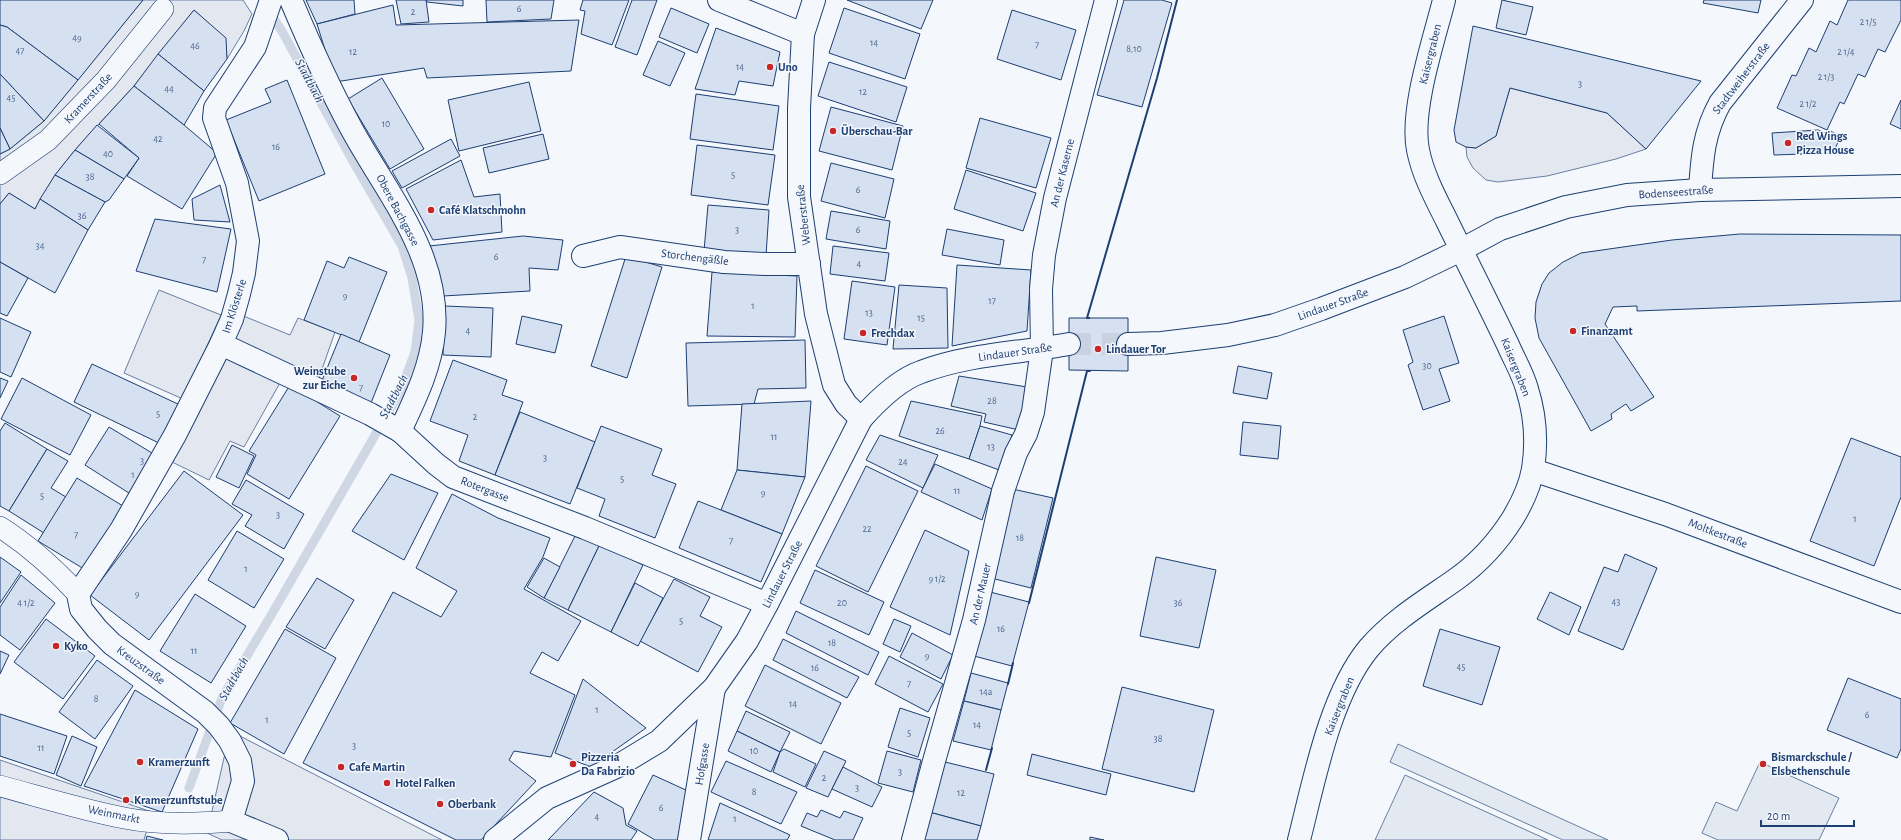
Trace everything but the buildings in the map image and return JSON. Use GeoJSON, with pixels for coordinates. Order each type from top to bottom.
{"type":"FeatureCollection","features":[{"type":"Feature","properties":{"kind":"street","name":"Im Klösterle"},"geometry":{"type":"LineString","coordinates":[[78,594],[135,506],[175,434],[221,344],[232,319],[244,273],[248,241],[237,183],[214,118],[215,108],[255,47],[271,0]]}},
{"type":"Feature","properties":{"kind":"street","name":"Obere Bachgasse"},"geometry":{"type":"LineString","coordinates":[[292,0],[309,45],[350,127],[416,240],[432,288],[434,331],[427,370],[397,429]]}},
{"type":"Feature","properties":{"kind":"street"},"geometry":{"type":"LineString","coordinates":[[719,0],[803,34]]}},
{"type":"Feature","properties":{"kind":"street","name":"Weberstraße"},"geometry":{"type":"LineString","coordinates":[[814,0],[803,34],[799,108],[799,197],[816,314],[834,385],[846,404],[861,418]]}},
{"type":"Feature","properties":{"kind":"street","name":"An der Kaserne"},"geometry":{"type":"LineString","coordinates":[[1042,349],[1041,289],[1044,255],[1055,198],[1106,0]]}},
{"type":"Feature","properties":{"kind":"street","name":"Kaisergraben"},"geometry":{"type":"LineString","coordinates":[[1299,840],[1330,723],[1352,674],[1369,649],[1386,631],[1412,609],[1457,579],[1489,551],[1504,533],[1521,504],[1533,470],[1535,424],[1527,387],[1426,178],[1417,148],[1417,115],[1444,0]]}},
{"type":"Feature","properties":{"kind":"street","name":"Stadtweiherstraße"},"geometry":{"type":"LineString","coordinates":[[1700,190],[1704,142],[1710,121],[1720,103],[1802,0]]}},
{"type":"Feature","properties":{"kind":"street","name":"Kramerstraße"},"geometry":{"type":"LineString","coordinates":[[0,174],[48,140],[106,80],[163,9]]}},
{"type":"Feature","properties":{"kind":"street","name":"Bodenseestraße"},"geometry":{"type":"LineString","coordinates":[[1461,250],[1500,229],[1566,207],[1628,196],[1700,190],[1901,186]]}},
{"type":"Feature","properties":{"kind":"street","name":"Storchengäßle"},"geometry":{"type":"LineString","coordinates":[[583,256],[620,247],[724,262],[809,264]]}},
{"type":"Feature","properties":{"kind":"street","name":"Lindauer Straße"},"geometry":{"type":"LineString","coordinates":[[1128,344],[1162,343],[1228,335],[1275,324],[1321,309],[1405,277],[1461,250]]}},
{"type":"Feature","properties":{"kind":"street","name":"Rotergasse"},"geometry":{"type":"LineString","coordinates":[[221,344],[370,414],[397,429],[453,477],[585,528],[767,604]]}},
{"type":"Feature","properties":{"kind":"street","name":"Lindauer Straße"},"geometry":{"type":"LineString","coordinates":[[495,840],[547,798],[616,767],[659,741],[714,688],[747,641],[861,418],[884,396],[920,372],[973,358],[1069,344]]}},
{"type":"Feature","properties":{"kind":"street","name":"An der Mauer"},"geometry":{"type":"LineString","coordinates":[[913,840],[974,620],[1003,490],[1016,453],[1026,434],[1033,412],[1042,349]]}},
{"type":"Feature","properties":{"kind":"street","name":"Moltkestraße"},"geometry":{"type":"LineString","coordinates":[[1533,470],[1665,514],[1901,602]]}},
{"type":"Feature","properties":{"kind":"street","name":"Kreuzstraße"},"geometry":{"type":"LineString","coordinates":[[0,527],[19,539],[48,562],[78,594],[81,609],[86,617],[112,644],[181,693],[212,719],[240,761],[243,781],[231,821]]}},
{"type":"Feature","properties":{"kind":"street","name":"Hofgasse"},"geometry":{"type":"LineString","coordinates":[[689,840],[714,688]]}},
{"type":"Feature","properties":{"kind":"street","name":"Weinmarkt"},"geometry":{"type":"LineString","coordinates":[[0,786],[124,818],[155,822],[204,824],[231,821]]}},
{"type":"Feature","properties":{"kind":"street"},"geometry":{"type":"LineString","coordinates":[[231,821],[278,840]]}},
{"type":"Feature","properties":{"kind":"shaded area"},"geometry":{"type":"Polygon","coordinates":[[[143,0],[243,0],[252,14],[244,31],[227,59],[225,38],[194,10],[134,86],[75,150],[55,175],[35,209],[9,193],[0,204],[0,154],[10,149],[44,121],[143,0]]]}},
{"type":"Feature","properties":{"kind":"shaded area"},"geometry":{"type":"Polygon","coordinates":[[[1510,88],[1607,113],[1646,149],[1616,159],[1547,176],[1498,182],[1486,180],[1473,168],[1467,157],[1466,147],[1476,148],[1496,136],[1510,88]]]}},
{"type":"Feature","properties":{"kind":"shaded area"},"geometry":{"type":"Polygon","coordinates":[[[159,290],[221,315],[183,399],[124,373],[159,290]]]}},
{"type":"Feature","properties":{"kind":"shaded area"},"geometry":{"type":"Polygon","coordinates":[[[241,315],[290,335],[298,318],[335,332],[313,395],[281,381],[244,447],[230,441],[209,480],[172,462],[241,315]]]}},
{"type":"Feature","properties":{"kind":"shaded area"},"geometry":{"type":"Polygon","coordinates":[[[234,733],[442,840],[222,840],[207,833],[226,749],[234,733]]]}},
{"type":"Feature","properties":{"kind":"shaded area"},"geometry":{"type":"Polygon","coordinates":[[[1398,744],[1608,840],[1563,840],[1390,762],[1398,744]]]}},
{"type":"Feature","properties":{"kind":"shaded area"},"geometry":{"type":"Polygon","coordinates":[[[0,760],[152,812],[144,840],[0,840],[0,760]]]}},
{"type":"Feature","properties":{"kind":"shaded area"},"geometry":{"type":"Polygon","coordinates":[[[1760,762],[1839,798],[1819,840],[1718,840],[1702,833],[1716,802],[1737,811],[1760,762]]]}},
{"type":"Feature","properties":{"kind":"shaded area"},"geometry":{"type":"Polygon","coordinates":[[[1405,775],[1548,840],[1375,840],[1405,775]]]}},
{"type":"Feature","properties":{"kind":"waterway","name":"Stadtbach"},"geometry":{"type":"LineString","coordinates":[[189,788],[222,698],[400,392],[415,352],[419,320],[412,278],[402,246],[355,165],[283,33],[269,11]]}},
{"type":"Feature","properties":{"kind":"tunnel"},"geometry":{"type":"LineString","coordinates":[[1069,344],[1128,344]]}},
{"type":"Feature","properties":{"kind":"wall"},"geometry":{"type":"LineString","coordinates":[[1089,318],[1087,318],[1157,78],[1177,0]]}},
{"type":"Feature","properties":{"kind":"wall"},"geometry":{"type":"LineString","coordinates":[[1029,603],[1087,371],[1090,371]]}},
{"type":"Feature","properties":{"kind":"wall"},"geometry":{"type":"LineString","coordinates":[[1008,684],[1013,663]]}},
{"type":"Feature","properties":{"kind":"wall"},"geometry":{"type":"LineString","coordinates":[[986,770],[992,748]]}},
{"type":"Feature","properties":{"kind":"place","name":"Uno"},"geometry":{"type":"Point","coordinates":[770,67]}},
{"type":"Feature","properties":{"kind":"place","name":"Überschau-Bar"},"geometry":{"type":"Point","coordinates":[833,131]}},
{"type":"Feature","properties":{"kind":"place","name":"Red Wings Pizza House"},"geometry":{"type":"Point","coordinates":[1788,143]}},
{"type":"Feature","properties":{"kind":"place","name":"Café Klatschmohn"},"geometry":{"type":"Point","coordinates":[431,210]}},
{"type":"Feature","properties":{"kind":"place","name":"Finanzamt"},"geometry":{"type":"Point","coordinates":[1573,331]}},
{"type":"Feature","properties":{"kind":"place","name":"Frechdax"},"geometry":{"type":"Point","coordinates":[863,333]}},
{"type":"Feature","properties":{"kind":"place","name":"Lindauer Tor"},"geometry":{"type":"Point","coordinates":[1098,349]}},
{"type":"Feature","properties":{"kind":"place","name":"Weinstube zur Eiche"},"geometry":{"type":"Point","coordinates":[354,378]}},
{"type":"Feature","properties":{"kind":"place","name":"Kyko"},"geometry":{"type":"Point","coordinates":[56,646]}},
{"type":"Feature","properties":{"kind":"place","name":"Kramerzunft"},"geometry":{"type":"Point","coordinates":[140,762]}},
{"type":"Feature","properties":{"kind":"place","name":"Pizzeria Da Fabrizio"},"geometry":{"type":"Point","coordinates":[573,764]}},
{"type":"Feature","properties":{"kind":"place","name":"Bismarckschule / Elsbethenschule"},"geometry":{"type":"Point","coordinates":[1763,764]}},
{"type":"Feature","properties":{"kind":"place","name":"Cafe Martin"},"geometry":{"type":"Point","coordinates":[341,767]}},
{"type":"Feature","properties":{"kind":"place","name":"Hotel Falken"},"geometry":{"type":"Point","coordinates":[387,783]}},
{"type":"Feature","properties":{"kind":"place","name":"Kramerzunftstube"},"geometry":{"type":"Point","coordinates":[126,800]}},
{"type":"Feature","properties":{"kind":"place","name":"Oberbank"},"geometry":{"type":"Point","coordinates":[440,804]}}]}
